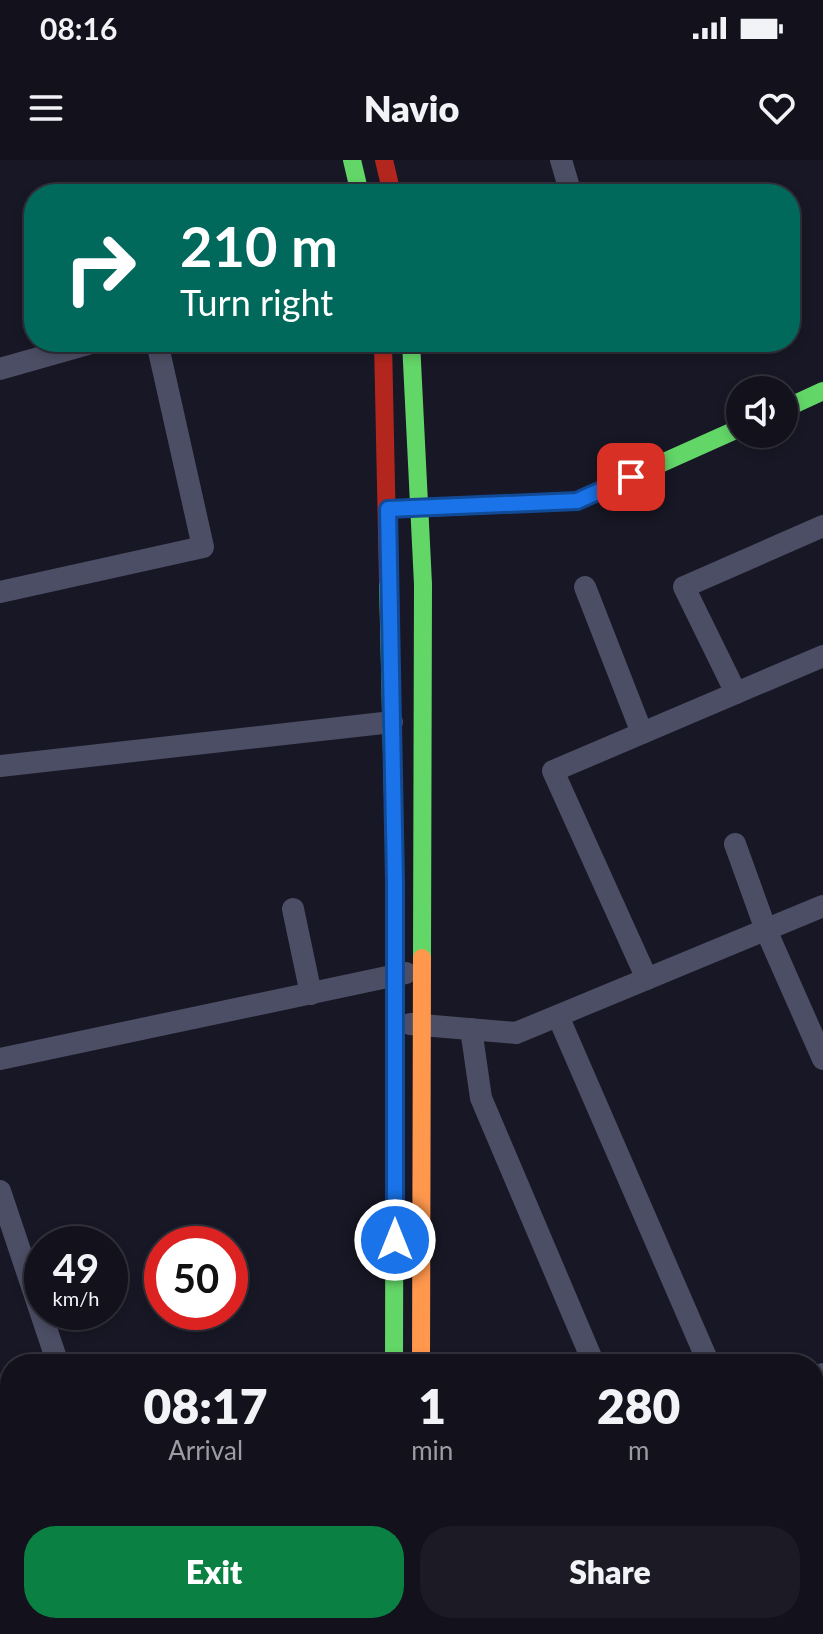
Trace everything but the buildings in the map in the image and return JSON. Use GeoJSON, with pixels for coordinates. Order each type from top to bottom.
{"type":"FeatureCollection","features":[{"type":"Feature","properties":{"kind":"main road"},"geometry":{"type":"LineString","coordinates":[[352,160],[358,184]]}},
{"type":"Feature","properties":{"kind":"main road"},"geometry":{"type":"LineString","coordinates":[[384,160],[390,184]]}},
{"type":"Feature","properties":{"kind":"main road"},"geometry":{"type":"LineString","coordinates":[[383,352],[395,976],[394,1354]]}},
{"type":"Feature","properties":{"kind":"main road"},"geometry":{"type":"LineString","coordinates":[[411,352],[423,584],[421,1354]]}},
{"type":"Feature","properties":{"kind":"main road"},"geometry":{"type":"LineString","coordinates":[[798,403],[823,391]]}},
{"type":"Feature","properties":{"kind":"main road"},"geometry":{"type":"LineString","coordinates":[[388,509],[577,501],[726,434]]}},
{"type":"Feature","properties":{"kind":"street"},"geometry":{"type":"LineString","coordinates":[[561,160],[568,184]]}},
{"type":"Feature","properties":{"kind":"street"},"geometry":{"type":"LineString","coordinates":[[0,369],[60,352]]}},
{"type":"Feature","properties":{"kind":"street"},"geometry":{"type":"LineString","coordinates":[[0,592],[203,547],[159,352]]}},
{"type":"Feature","properties":{"kind":"street"},"geometry":{"type":"LineString","coordinates":[[736,693],[684,587],[823,526]]}},
{"type":"Feature","properties":{"kind":"street"},"geometry":{"type":"LineString","coordinates":[[585,587],[642,733]]}},
{"type":"Feature","properties":{"kind":"street"},"geometry":{"type":"LineString","coordinates":[[647,979],[553,771],[823,656]]}},
{"type":"Feature","properties":{"kind":"street"},"geometry":{"type":"LineString","coordinates":[[0,766],[392,722]]}},
{"type":"Feature","properties":{"kind":"street"},"geometry":{"type":"LineString","coordinates":[[735,844],[766,930],[823,1059]]}},
{"type":"Feature","properties":{"kind":"street"},"geometry":{"type":"LineString","coordinates":[[395,1023],[516,1033],[823,906]]}},
{"type":"Feature","properties":{"kind":"street"},"geometry":{"type":"LineString","coordinates":[[293,909],[311,994]]}},
{"type":"Feature","properties":{"kind":"street"},"geometry":{"type":"LineString","coordinates":[[0,1059],[422,968]]}},
{"type":"Feature","properties":{"kind":"street"},"geometry":{"type":"LineString","coordinates":[[558,1016],[705,1354]]}},
{"type":"Feature","properties":{"kind":"street"},"geometry":{"type":"LineString","coordinates":[[471,1029],[481,1098],[590,1354]]}},
{"type":"Feature","properties":{"kind":"street"},"geometry":{"type":"LineString","coordinates":[[0,1191],[55,1354]]}},
{"type":"Feature","properties":{"kind":"traffic: fast"},"geometry":{"type":"LineString","coordinates":[[352,160],[358,184]]}},
{"type":"Feature","properties":{"kind":"traffic: fast"},"geometry":{"type":"LineString","coordinates":[[411,352],[423,584],[422,958]]}},
{"type":"Feature","properties":{"kind":"traffic: fast"},"geometry":{"type":"LineString","coordinates":[[798,403],[823,391]]}},
{"type":"Feature","properties":{"kind":"traffic: fast"},"geometry":{"type":"LineString","coordinates":[[399,509],[577,501],[726,434]]}},
{"type":"Feature","properties":{"kind":"traffic: fast"},"geometry":{"type":"LineString","coordinates":[[388,581],[395,883],[394,1354]]}},
{"type":"Feature","properties":{"kind":"traffic: slow"},"geometry":{"type":"LineString","coordinates":[[421,1354],[422,958]]}},
{"type":"Feature","properties":{"kind":"traffic: jam"},"geometry":{"type":"LineString","coordinates":[[384,160],[390,184]]}},
{"type":"Feature","properties":{"kind":"traffic: jam"},"geometry":{"type":"LineString","coordinates":[[383,352],[388,581]]}},
{"type":"Feature","properties":{"kind":"route"},"geometry":{"type":"LineString","coordinates":[[395,1240],[395,883],[388,509],[577,501],[631,477]]}}]}
